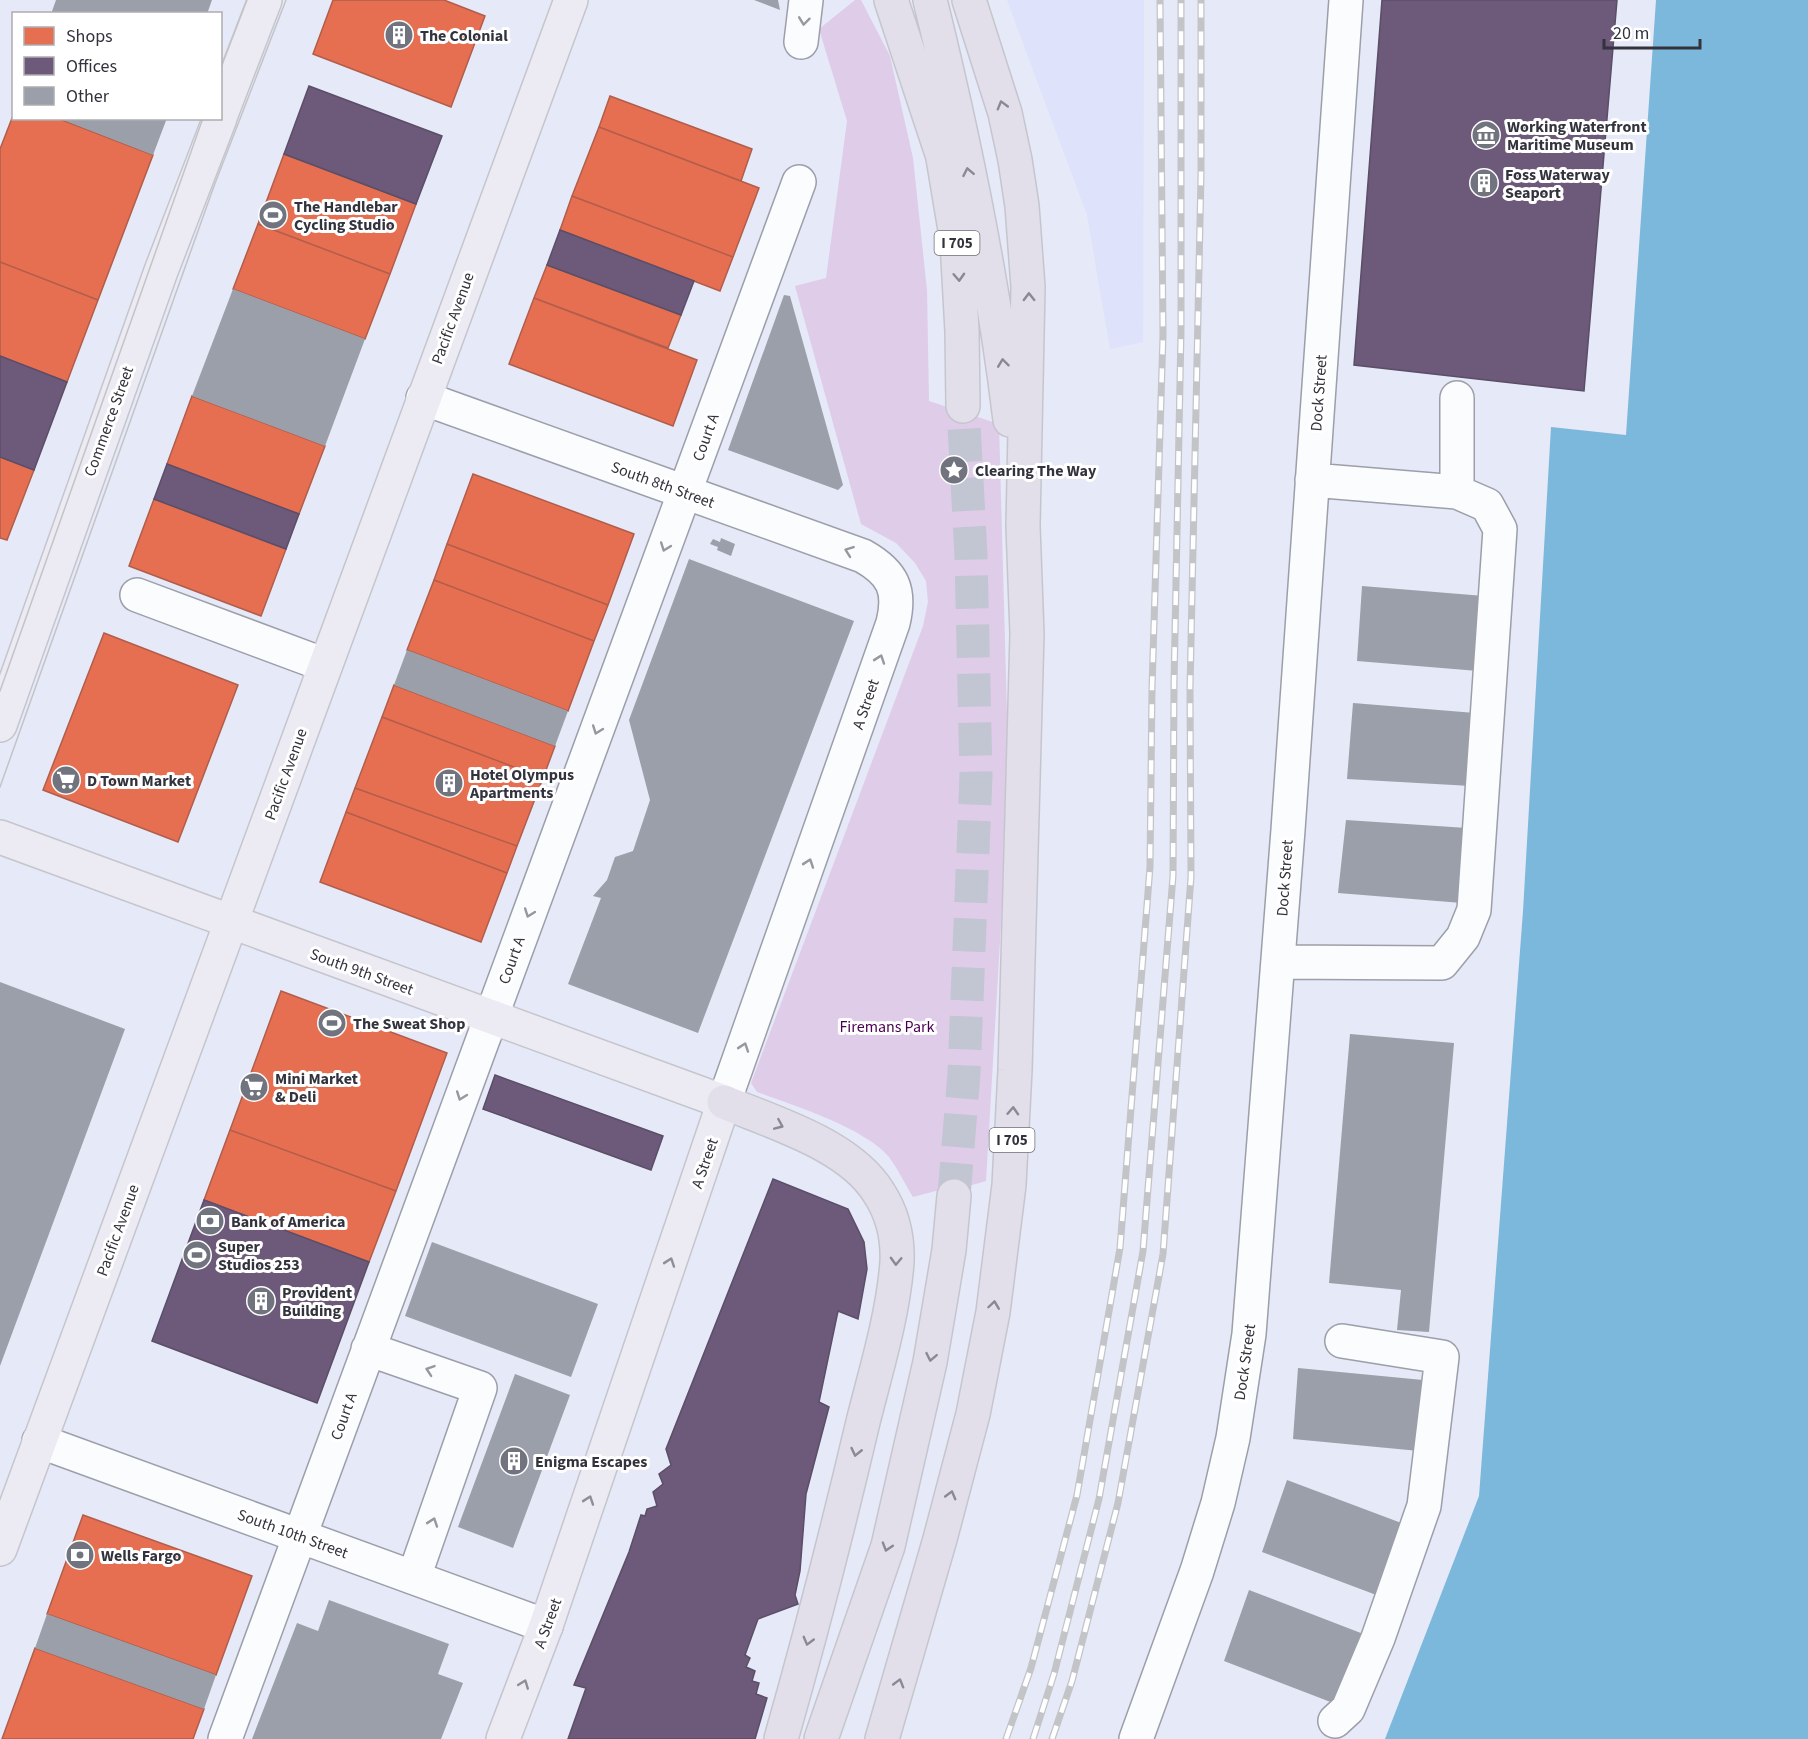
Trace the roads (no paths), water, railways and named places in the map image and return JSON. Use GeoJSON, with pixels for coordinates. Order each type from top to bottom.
{"type":"FeatureCollection","features":[{"type":"Feature","properties":{"kind":"highway"},"geometry":{"type":"LineString","coordinates":[[891,0],[943,157]]}},
{"type":"Feature","properties":{"kind":"highway"},"geometry":{"type":"LineString","coordinates":[[912,0],[943,157]]}},
{"type":"Feature","properties":{"kind":"highway"},"geometry":{"type":"LineString","coordinates":[[930,0],[952,89],[1000,333],[1023,526]]}},
{"type":"Feature","properties":{"kind":"highway"},"geometry":{"type":"LineString","coordinates":[[969,0],[1005,113],[1017,171],[1026,249],[1028,356],[1023,526]]}},
{"type":"Feature","properties":{"kind":"highway","name":"I 705"},"geometry":{"type":"LineString","coordinates":[[943,157],[957,242],[963,406]]}},
{"type":"Feature","properties":{"kind":"highway","name":"I 705"},"geometry":{"type":"LineString","coordinates":[[882,1739],[940,1539],[972,1414],[993,1312],[1009,1185],[1015,1070],[1027,634],[1023,526]]}},
{"type":"Feature","properties":{"kind":"highway"},"geometry":{"type":"LineString","coordinates":[[724,1102],[805,1136],[837,1153],[858,1169],[878,1191],[890,1214],[896,1238],[897,1261],[890,1311],[837,1536],[781,1739]]}},
{"type":"Feature","properties":{"kind":"highway"},"geometry":{"type":"LineString","coordinates":[[821,1739],[888,1546],[930,1362],[949,1250],[954,1196]]}},
{"type":"Feature","properties":{"kind":"main road","name":"Commerce Street"},"geometry":{"type":"LineString","coordinates":[[222,113],[266,0]]}},
{"type":"Feature","properties":{"kind":"main road","name":"Pacific Avenue"},"geometry":{"type":"LineString","coordinates":[[0,1548],[571,0]]}},
{"type":"Feature","properties":{"kind":"main road","name":"Commerce Street"},"geometry":{"type":"LineString","coordinates":[[0,725],[161,271],[219,120]]}},
{"type":"Feature","properties":{"kind":"main road","name":"South 9th Street"},"geometry":{"type":"LineString","coordinates":[[0,837],[724,1102]]}},
{"type":"Feature","properties":{"kind":"main road","name":"A Street"},"geometry":{"type":"LineString","coordinates":[[503,1739],[546,1626],[724,1102]]}},
{"type":"Feature","properties":{"kind":"street"},"geometry":{"type":"LineString","coordinates":[[801,42],[806,0]]}},
{"type":"Feature","properties":{"kind":"street","name":"Dock Street"},"geometry":{"type":"LineString","coordinates":[[1136,1739],[1197,1571],[1218,1503],[1233,1437],[1249,1334],[1278,962],[1346,0]]}},
{"type":"Feature","properties":{"kind":"street","name":"Court A"},"geometry":{"type":"LineString","coordinates":[[225,1739],[799,182]]}},
{"type":"Feature","properties":{"kind":"street","name":"South 8th Street"},"geometry":{"type":"LineString","coordinates":[[423,398],[863,556],[885,572],[894,585]]}},
{"type":"Feature","properties":{"kind":"street"},"geometry":{"type":"LineString","coordinates":[[1457,398],[1457,492]]}},
{"type":"Feature","properties":{"kind":"street"},"geometry":{"type":"LineString","coordinates":[[1278,962],[1442,963],[1463,937],[1474,909],[1475,898],[1500,529],[1487,505],[1457,492],[1312,480]]}},
{"type":"Feature","properties":{"kind":"street","name":"A Street"},"geometry":{"type":"LineString","coordinates":[[724,1102],[893,623],[897,596],[894,585]]}},
{"type":"Feature","properties":{"kind":"street"},"geometry":{"type":"LineString","coordinates":[[137,595],[325,665]]}},
{"type":"Feature","properties":{"kind":"street"},"geometry":{"type":"LineString","coordinates":[[1335,1720],[1348,1709],[1378,1638],[1424,1506],[1442,1357],[1342,1341]]}},
{"type":"Feature","properties":{"kind":"street"},"geometry":{"type":"LineString","coordinates":[[368,1348],[480,1388],[414,1578]]}},
{"type":"Feature","properties":{"kind":"street","name":"South 10th Street"},"geometry":{"type":"LineString","coordinates":[[39,1441],[546,1626]]}},
{"type":"Feature","properties":{"kind":"water"},"geometry":{"type":"Polygon","coordinates":[[[1656,0],[1808,0],[1808,1739],[1385,1739],[1479,1496],[1523,911],[1551,427],[1626,435],[1656,0]]]}},
{"type":"Feature","properties":{"kind":"tunnel"},"geometry":{"type":"LineString","coordinates":[[954,1196],[964,1073],[976,776],[971,556],[963,406]]}},
{"type":"Feature","properties":{"kind":"tram line"},"geometry":{"type":"LineString","coordinates":[[222,65],[247,0]]}},
{"type":"Feature","properties":{"kind":"tram line"},"geometry":{"type":"LineString","coordinates":[[0,787],[214,186],[286,0]]}},
{"type":"Feature","properties":{"kind":"tram line"},"geometry":{"type":"LineString","coordinates":[[0,691],[202,120]]}},
{"type":"Feature","properties":{"kind":"railway"},"geometry":{"type":"LineString","coordinates":[[1006,1739],[1031,1668],[1077,1495],[1120,1248],[1150,867],[1152,688],[1163,335],[1160,0]]}},
{"type":"Feature","properties":{"kind":"railway"},"geometry":{"type":"LineString","coordinates":[[1033,1739],[1054,1674],[1099,1499],[1143,1251],[1173,876],[1174,684],[1181,331],[1181,0]]}},
{"type":"Feature","properties":{"kind":"railway"},"geometry":{"type":"LineString","coordinates":[[1052,1739],[1072,1681],[1118,1503],[1163,1254],[1191,877],[1190,689],[1201,175],[1201,0]]}},
{"type":"Feature","properties":{"kind":"place","name":"The Colonial"},"geometry":{"type":"Point","coordinates":[399,35]}},
{"type":"Feature","properties":{"kind":"place","name":"Working Waterfront Maritime Museum"},"geometry":{"type":"Point","coordinates":[1486,135]}},
{"type":"Feature","properties":{"kind":"place","name":"Foss Waterway Seaport"},"geometry":{"type":"Point","coordinates":[1484,183]}},
{"type":"Feature","properties":{"kind":"place","name":"The Handlebar Cycling Studio"},"geometry":{"type":"Point","coordinates":[273,215]}},
{"type":"Feature","properties":{"kind":"place","name":"Clearing The Way"},"geometry":{"type":"Point","coordinates":[954,470]}},
{"type":"Feature","properties":{"kind":"place","name":"D Town Market"},"geometry":{"type":"Point","coordinates":[66,780]}},
{"type":"Feature","properties":{"kind":"place","name":"Hotel Olympus Apartments"},"geometry":{"type":"Point","coordinates":[449,783]}},
{"type":"Feature","properties":{"kind":"place","name":"The Sweat Shop"},"geometry":{"type":"Point","coordinates":[332,1023]}},
{"type":"Feature","properties":{"kind":"place","name":"Mini Market & Deli"},"geometry":{"type":"Point","coordinates":[254,1087]}},
{"type":"Feature","properties":{"kind":"place","name":"Bank of America"},"geometry":{"type":"Point","coordinates":[210,1221]}},
{"type":"Feature","properties":{"kind":"place","name":"Super Studios 253"},"geometry":{"type":"Point","coordinates":[197,1255]}},
{"type":"Feature","properties":{"kind":"place","name":"Provident Building"},"geometry":{"type":"Point","coordinates":[261,1301]}},
{"type":"Feature","properties":{"kind":"place","name":"Enigma Escapes"},"geometry":{"type":"Point","coordinates":[514,1461]}},
{"type":"Feature","properties":{"kind":"place","name":"Wells Fargo"},"geometry":{"type":"Point","coordinates":[80,1555]}},
{"type":"Feature","properties":{"kind":"park label","name":"Firemans Park"},"geometry":{"type":"Point","coordinates":[887,1026]}}]}
